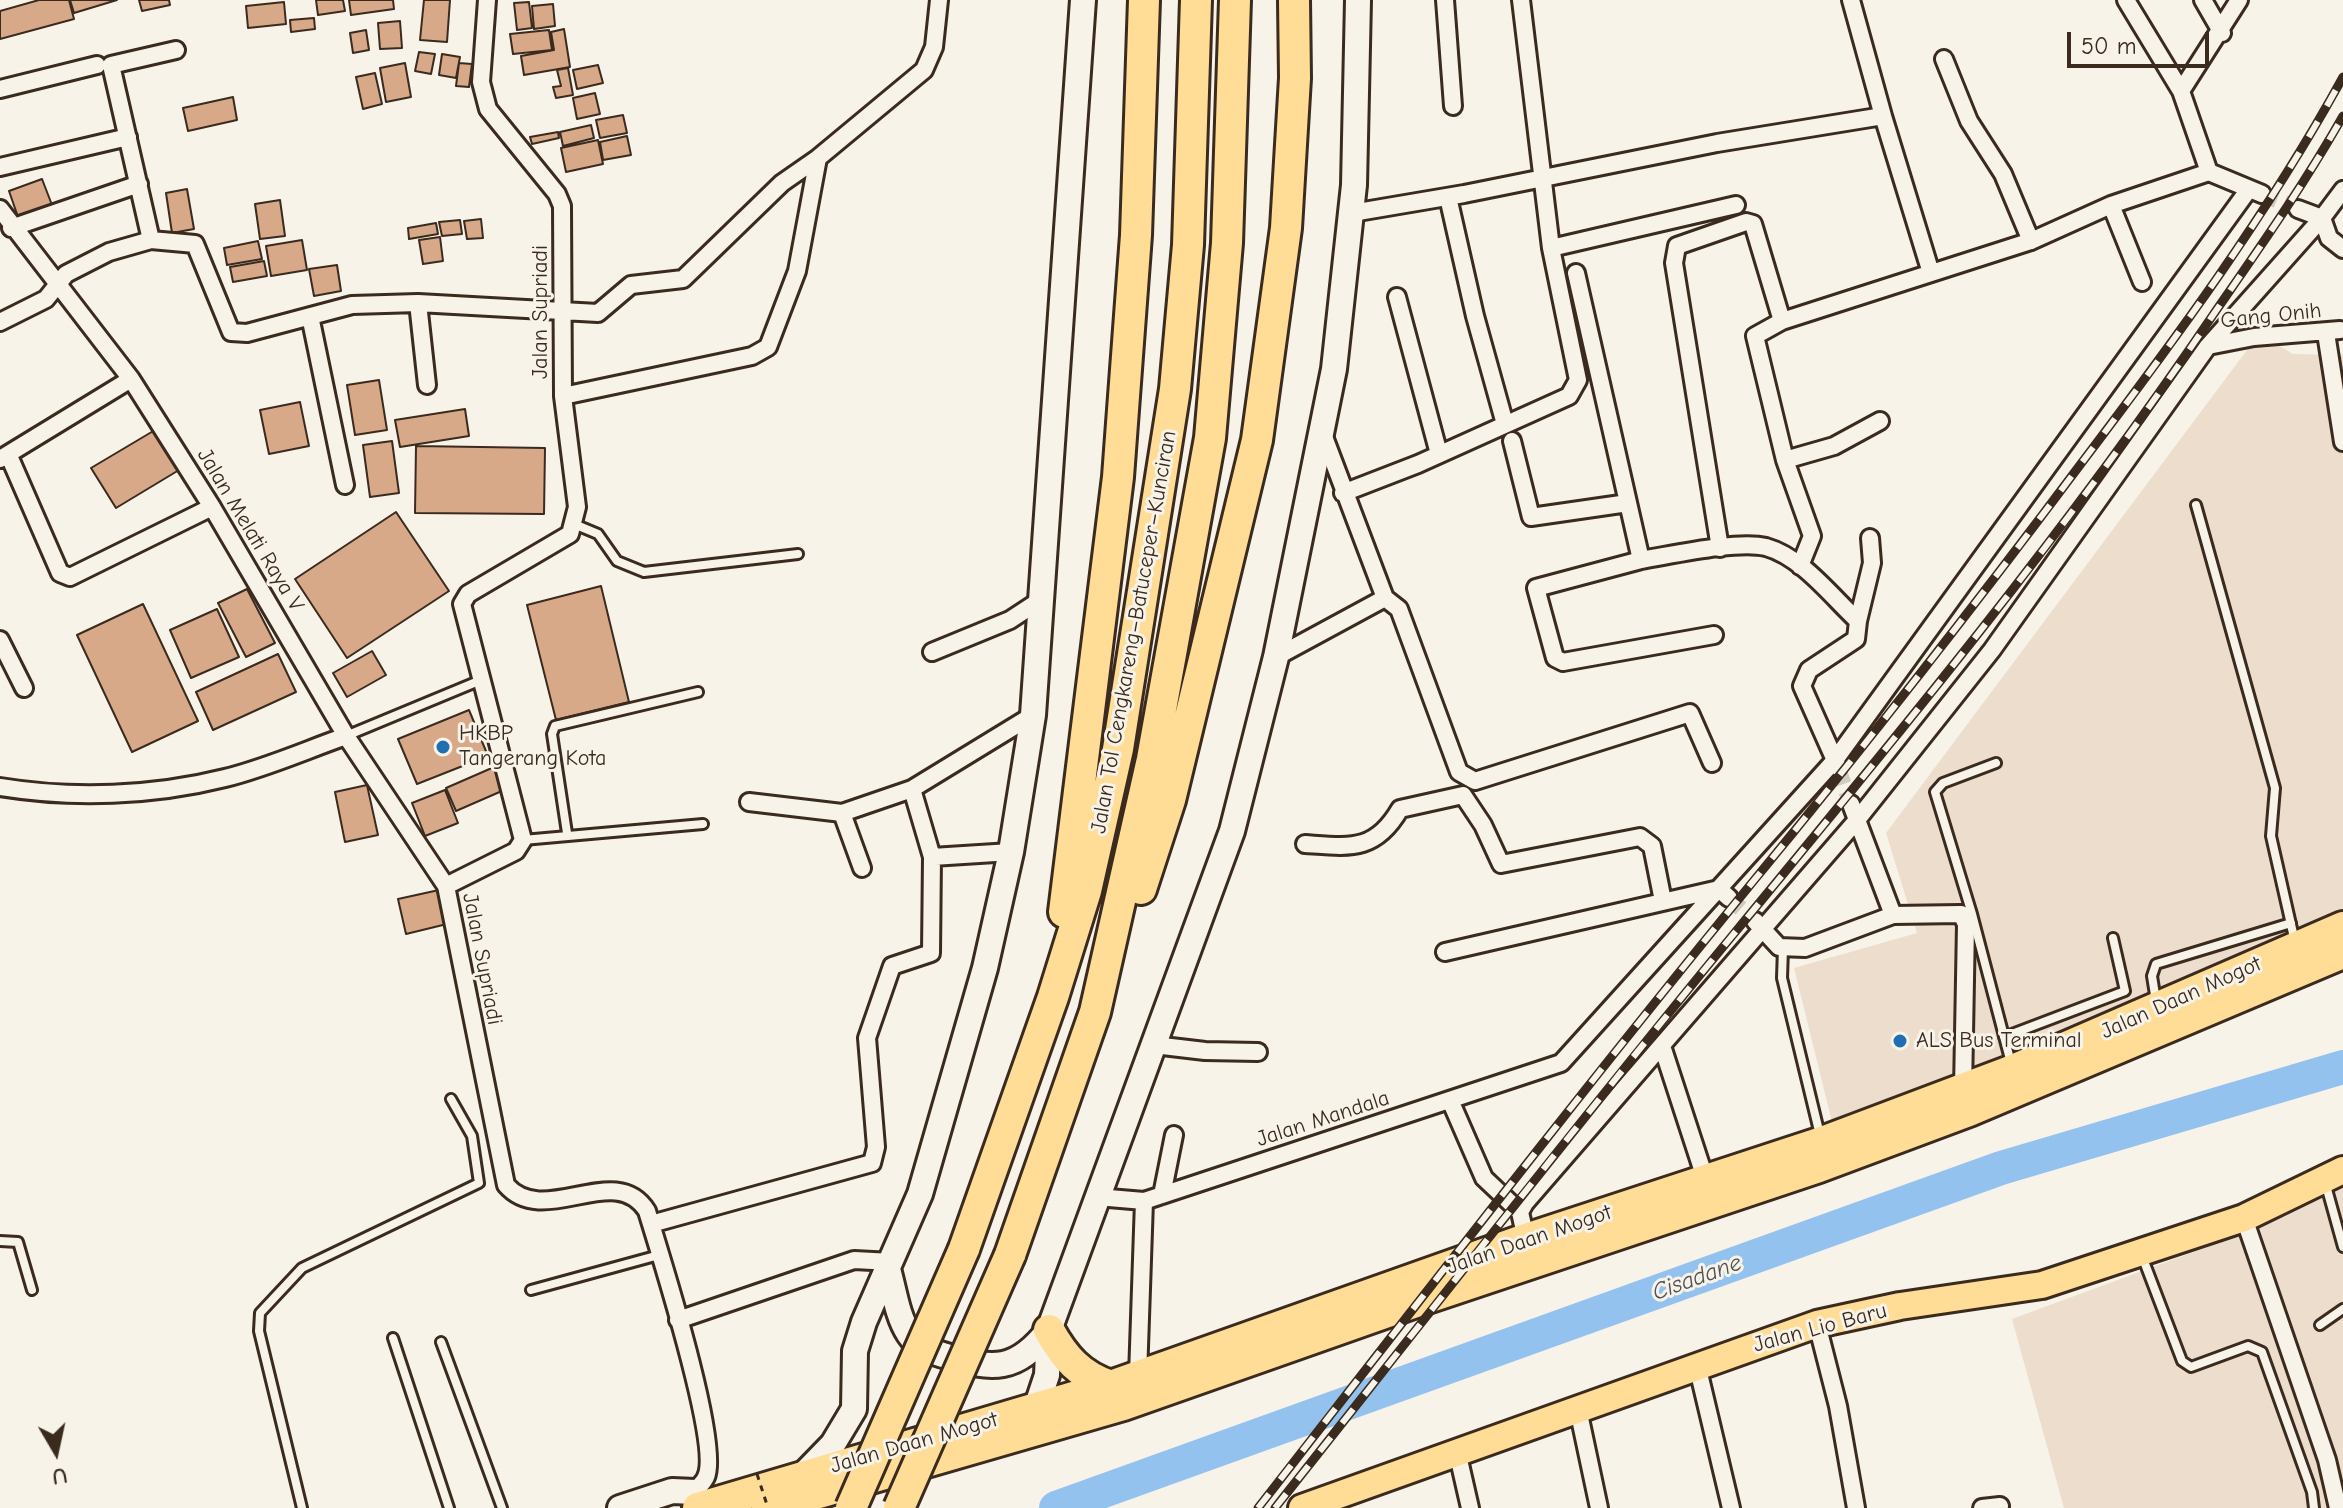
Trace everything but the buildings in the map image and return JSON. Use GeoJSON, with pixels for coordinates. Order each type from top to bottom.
{"type":"FeatureCollection","features":[{"type":"Feature","properties":{"kind":"highway"},"geometry":{"type":"LineString","coordinates":[[1053,997],[1118,477],[1136,235],[1144,0]]}},
{"type":"Feature","properties":{"kind":"highway","name":"Jalan Tol Cengkareng–Batuceper–Kunciran"},"geometry":{"type":"LineString","coordinates":[[851,1508],[964,1249],[1053,997],[1086,891],[1107,805],[1168,443],[1188,245],[1196,0]]}},
{"type":"Feature","properties":{"kind":"highway","name":"Jalan Tol Cengkareng–Batuceper–Kunciran"},"geometry":{"type":"LineString","coordinates":[[899,1508],[1010,1255],[1095,1012],[1152,759],[1210,438],[1227,243],[1235,0]]}},
{"type":"Feature","properties":{"kind":"highway"},"geometry":{"type":"LineString","coordinates":[[1095,1012],[1122,945],[1170,800],[1257,440],[1286,228],[1295,78],[1294,0]]}},
{"type":"Feature","properties":{"kind":"highway","name":"Jalan Daan Mogot"},"geometry":{"type":"LineString","coordinates":[[698,1504],[1124,1381],[1523,1226],[1706,1181],[1822,1142],[1963,1090],[2158,1010],[2293,935],[2343,927]]}},
{"type":"Feature","properties":{"kind":"highway","name":"Jalan Daan Mogot"},"geometry":{"type":"LineString","coordinates":[[768,1508],[1123,1405],[1427,1298],[1819,1167],[1997,1099],[2343,953]]}},
{"type":"Feature","properties":{"kind":"highway"},"geometry":{"type":"LineString","coordinates":[[1049,1330],[1062,1354],[1091,1380],[1124,1381]]}},
{"type":"Feature","properties":{"kind":"main road"},"geometry":{"type":"LineString","coordinates":[[802,1476],[833,1444],[854,1409],[855,1351],[886,1263],[920,1194],[985,968],[1011,852],[1033,715],[1083,0]]}},
{"type":"Feature","properties":{"kind":"main road"},"geometry":{"type":"LineString","coordinates":[[1036,1408],[1047,1375],[1049,1330],[1232,831],[1276,657],[1334,369],[1352,213],[1358,0]]}},
{"type":"Feature","properties":{"kind":"main road","name":"Jalan Lio Baru"},"geometry":{"type":"LineString","coordinates":[[1302,1508],[1347,1500],[1457,1451],[1817,1324],[1900,1306],[2030,1287],[2142,1255],[2244,1218],[2334,1175]]}},
{"type":"Feature","properties":{"kind":"main road"},"geometry":{"type":"LineString","coordinates":[[886,1263],[903,1322],[916,1344],[926,1350],[982,1367],[999,1366],[1018,1360],[1049,1330]]}},
{"type":"Feature","properties":{"kind":"main road"},"geometry":{"type":"LineString","coordinates":[[620,1508],[672,1491],[698,1504]]}},
{"type":"Feature","properties":{"kind":"street","name":"Jalan Supriadi"},"geometry":{"type":"LineString","coordinates":[[487,0],[481,82],[488,109],[557,194],[562,206],[560,313],[563,396],[576,493],[574,524]]}},
{"type":"Feature","properties":{"kind":"street"},"geometry":{"type":"LineString","coordinates":[[0,322],[46,299],[66,274],[89,261],[151,240],[195,244],[231,332],[247,333],[352,305],[418,303],[598,313],[631,285],[683,279],[782,183],[818,158],[924,70],[934,47],[939,0]]}},
{"type":"Feature","properties":{"kind":"street"},"geometry":{"type":"LineString","coordinates":[[1445,0],[1453,106]]}},
{"type":"Feature","properties":{"kind":"street"},"geometry":{"type":"LineString","coordinates":[[1343,493],[1569,396],[1578,380],[1551,248],[1521,0]]}},
{"type":"Feature","properties":{"kind":"street"},"geometry":{"type":"LineString","coordinates":[[1851,0],[1931,273]]}},
{"type":"Feature","properties":{"kind":"street"},"geometry":{"type":"LineString","coordinates":[[2126,0],[2181,91],[2209,172]]}},
{"type":"Feature","properties":{"kind":"street"},"geometry":{"type":"LineString","coordinates":[[2203,0],[2222,33]]}},
{"type":"Feature","properties":{"kind":"street"},"geometry":{"type":"LineString","coordinates":[[2181,91],[2222,33],[2239,0]]}},
{"type":"Feature","properties":{"kind":"street"},"geometry":{"type":"LineString","coordinates":[[151,240],[111,63],[176,50]]}},
{"type":"Feature","properties":{"kind":"street"},"geometry":{"type":"LineString","coordinates":[[1944,59],[1969,121],[2003,174],[2031,241]]}},
{"type":"Feature","properties":{"kind":"street"},"geometry":{"type":"LineString","coordinates":[[0,89],[97,65]]}},
{"type":"Feature","properties":{"kind":"street"},"geometry":{"type":"LineString","coordinates":[[1352,213],[1883,116]]}},
{"type":"Feature","properties":{"kind":"street"},"geometry":{"type":"LineString","coordinates":[[0,167],[128,137]]}},
{"type":"Feature","properties":{"kind":"street"},"geometry":{"type":"LineString","coordinates":[[563,396],[752,356],[768,347],[797,271],[818,158]]}},
{"type":"Feature","properties":{"kind":"street"},"geometry":{"type":"LineString","coordinates":[[1445,952],[1663,901],[1724,893],[1836,764],[2256,191],[2209,172],[2111,205],[2031,241],[1782,321],[1755,336],[1785,460],[1812,536],[1800,566]]}},
{"type":"Feature","properties":{"kind":"street"},"geometry":{"type":"LineString","coordinates":[[11,228],[139,184]]}},
{"type":"Feature","properties":{"kind":"street"},"geometry":{"type":"LineString","coordinates":[[1450,1100],[1484,1178],[1523,1226],[1759,925],[1992,650],[2208,346],[2322,218],[2343,190]]}},
{"type":"Feature","properties":{"kind":"street"},"geometry":{"type":"LineString","coordinates":[[1448,197],[1475,316],[1505,424]]}},
{"type":"Feature","properties":{"kind":"street"},"geometry":{"type":"LineString","coordinates":[[1551,248],[1736,205]]}},
{"type":"Feature","properties":{"kind":"street"},"geometry":{"type":"LineString","coordinates":[[2111,205],[2142,282]]}},
{"type":"Feature","properties":{"kind":"street","name":"Jalan Melati Raya V"},"geometry":{"type":"LineString","coordinates":[[0,209],[11,228],[131,379],[212,507],[346,736],[446,886]]}},
{"type":"Feature","properties":{"kind":"street"},"geometry":{"type":"LineString","coordinates":[[2298,209],[2322,218]]}},
{"type":"Feature","properties":{"kind":"street"},"geometry":{"type":"LineString","coordinates":[[2322,218],[2329,238],[2343,249]]}},
{"type":"Feature","properties":{"kind":"street"},"geometry":{"type":"LineString","coordinates":[[1720,548],[1674,263],[1677,246],[1746,222],[1753,224],[1782,321]]}},
{"type":"Feature","properties":{"kind":"street"},"geometry":{"type":"LineString","coordinates":[[1576,273],[1641,560]]}},
{"type":"Feature","properties":{"kind":"street"},"geometry":{"type":"LineString","coordinates":[[1397,297],[1439,454]]}},
{"type":"Feature","properties":{"kind":"street"},"geometry":{"type":"LineString","coordinates":[[418,303],[427,385]]}},
{"type":"Feature","properties":{"kind":"street"},"geometry":{"type":"LineString","coordinates":[[310,316],[345,485]]}},
{"type":"Feature","properties":{"kind":"street","name":"Gang Onih"},"geometry":{"type":"LineString","coordinates":[[2208,346],[2254,337],[2333,332],[2343,442]]}},
{"type":"Feature","properties":{"kind":"street"},"geometry":{"type":"LineString","coordinates":[[131,379],[4,457],[60,573],[70,577],[212,507]]}},
{"type":"Feature","properties":{"kind":"street"},"geometry":{"type":"LineString","coordinates":[[1785,460],[1834,446],[1880,421]]}},
{"type":"Feature","properties":{"kind":"street"},"geometry":{"type":"LineString","coordinates":[[1323,434],[1385,598],[1399,609],[1459,772],[1475,781],[1690,713],[1712,763]]}},
{"type":"Feature","properties":{"kind":"street"},"geometry":{"type":"LineString","coordinates":[[1512,441],[1531,517],[1628,503]]}},
{"type":"Feature","properties":{"kind":"street"},"geometry":{"type":"LineString","coordinates":[[523,840],[462,604],[468,594],[570,534],[574,524]]}},
{"type":"Feature","properties":{"kind":"street"},"geometry":{"type":"LineString","coordinates":[[1836,764],[1802,686],[1809,670],[1856,639],[1872,563],[1870,538]]}},
{"type":"Feature","properties":{"kind":"street"},"geometry":{"type":"LineString","coordinates":[[1714,635],[1563,662],[1555,658],[1536,588],[1641,560],[1720,548],[1765,547],[1800,566],[1858,621]]}},
{"type":"Feature","properties":{"kind":"street"},"geometry":{"type":"LineString","coordinates":[[1276,657],[1385,598]]}},
{"type":"Feature","properties":{"kind":"street"},"geometry":{"type":"LineString","coordinates":[[932,652],[1010,620],[1042,599]]}},
{"type":"Feature","properties":{"kind":"street"},"geometry":{"type":"LineString","coordinates":[[0,640],[24,688]]}},
{"type":"Feature","properties":{"kind":"street"},"geometry":{"type":"LineString","coordinates":[[749,802],[842,813],[912,789],[1033,715]]}},
{"type":"Feature","properties":{"kind":"street"},"geometry":{"type":"LineString","coordinates":[[0,787],[48,795],[164,789],[226,778],[346,736]]}},
{"type":"Feature","properties":{"kind":"street"},"geometry":{"type":"LineString","coordinates":[[651,1224],[872,1163],[876,1147],[867,1038],[892,966],[931,953],[932,857],[912,789]]}},
{"type":"Feature","properties":{"kind":"street"},"geometry":{"type":"LineString","coordinates":[[1305,844],[1349,847],[1370,842],[1389,827],[1400,809],[1463,795],[1483,825],[1501,864],[1640,837],[1647,840],[1652,846],[1663,901]]}},
{"type":"Feature","properties":{"kind":"street"},"geometry":{"type":"LineString","coordinates":[[1854,812],[1893,915]]}},
{"type":"Feature","properties":{"kind":"street"},"geometry":{"type":"LineString","coordinates":[[842,813],[862,868]]}},
{"type":"Feature","properties":{"kind":"street","name":"Jalan Supriadi"},"geometry":{"type":"LineString","coordinates":[[523,840],[516,851],[446,886],[506,1185],[515,1195],[530,1201],[613,1190],[640,1200],[651,1224],[701,1409],[708,1463],[698,1504]]}},
{"type":"Feature","properties":{"kind":"street"},"geometry":{"type":"LineString","coordinates":[[932,857],[1011,852]]}},
{"type":"Feature","properties":{"kind":"street","name":"Jalan Mandala"},"geometry":{"type":"LineString","coordinates":[[1097,1197],[1144,1201],[1561,1063],[1724,893]]}},
{"type":"Feature","properties":{"kind":"street"},"geometry":{"type":"LineString","coordinates":[[1759,925],[1783,948],[1805,948],[1893,915],[1961,914],[1966,924],[1963,1090]]}},
{"type":"Feature","properties":{"kind":"street"},"geometry":{"type":"LineString","coordinates":[[1154,1045],[1205,1051],[1258,1052]]}},
{"type":"Feature","properties":{"kind":"street"},"geometry":{"type":"LineString","coordinates":[[1662,1046],[1706,1181]]}},
{"type":"Feature","properties":{"kind":"street"},"geometry":{"type":"LineString","coordinates":[[1162,1195],[1174,1135]]}},
{"type":"Feature","properties":{"kind":"street"},"geometry":{"type":"LineString","coordinates":[[1124,1381],[1144,1201]]}},
{"type":"Feature","properties":{"kind":"street"},"geometry":{"type":"LineString","coordinates":[[2244,1218],[2327,1460],[2338,1508]]}},
{"type":"Feature","properties":{"kind":"street"},"geometry":{"type":"LineString","coordinates":[[678,1320],[854,1260],[886,1263]]}},
{"type":"Feature","properties":{"kind":"street"},"geometry":{"type":"LineString","coordinates":[[1817,1324],[1838,1406],[1856,1508]]}},
{"type":"Feature","properties":{"kind":"street"},"geometry":{"type":"LineString","coordinates":[[1697,1365],[1731,1508]]}},
{"type":"Feature","properties":{"kind":"street"},"geometry":{"type":"LineString","coordinates":[[1578,1409],[1599,1508]]}},
{"type":"Feature","properties":{"kind":"street"},"geometry":{"type":"LineString","coordinates":[[1457,1451],[1470,1508]]}},
{"type":"Feature","properties":{"kind":"street"},"geometry":{"type":"LineString","coordinates":[[1982,1508],[2000,1506]]}},
{"type":"Feature","properties":{"kind":"lane"},"geometry":{"type":"LineString","coordinates":[[2158,1010],[2152,976],[2156,964],[2293,935],[2271,836],[2275,788],[2196,505]]}},
{"type":"Feature","properties":{"kind":"lane"},"geometry":{"type":"LineString","coordinates":[[574,524],[598,534],[617,561],[644,572],[798,554]]}},
{"type":"Feature","properties":{"kind":"lane"},"geometry":{"type":"LineString","coordinates":[[346,736],[482,679]]}},
{"type":"Feature","properties":{"kind":"lane"},"geometry":{"type":"LineString","coordinates":[[567,833],[552,734],[555,726],[698,692]]}},
{"type":"Feature","properties":{"kind":"lane"},"geometry":{"type":"LineString","coordinates":[[1996,763],[1943,783],[1935,792],[1972,914],[2013,1070]]}},
{"type":"Feature","properties":{"kind":"lane"},"geometry":{"type":"LineString","coordinates":[[523,840],[567,833],[703,824]]}},
{"type":"Feature","properties":{"kind":"lane"},"geometry":{"type":"LineString","coordinates":[[2004,1037],[2125,991],[2113,938]]}},
{"type":"Feature","properties":{"kind":"lane"},"geometry":{"type":"LineString","coordinates":[[1783,948],[1782,978],[1822,1142]]}},
{"type":"Feature","properties":{"kind":"lane"},"geometry":{"type":"LineString","coordinates":[[302,1508],[259,1331],[260,1313],[302,1268],[479,1183],[472,1136],[451,1099]]}},
{"type":"Feature","properties":{"kind":"lane"},"geometry":{"type":"LineString","coordinates":[[2334,1175],[2343,1247]]}},
{"type":"Feature","properties":{"kind":"lane"},"geometry":{"type":"LineString","coordinates":[[0,1241],[18,1242],[32,1290]]}},
{"type":"Feature","properties":{"kind":"lane"},"geometry":{"type":"LineString","coordinates":[[531,1290],[659,1255]]}},
{"type":"Feature","properties":{"kind":"lane"},"geometry":{"type":"LineString","coordinates":[[2142,1255],[2182,1361],[2191,1367],[2248,1346],[2262,1352],[2312,1492],[2314,1508]]}},
{"type":"Feature","properties":{"kind":"lane"},"geometry":{"type":"LineString","coordinates":[[2320,1325],[2343,1309]]}},
{"type":"Feature","properties":{"kind":"lane"},"geometry":{"type":"LineString","coordinates":[[393,1338],[449,1508]]}},
{"type":"Feature","properties":{"kind":"lane"},"geometry":{"type":"LineString","coordinates":[[441,1342],[502,1508]]}},
{"type":"Feature","properties":{"kind":"path"},"geometry":{"type":"LineString","coordinates":[[757,1474],[768,1508]]}},
{"type":"Feature","properties":{"kind":"shaded area"},"geometry":{"type":"Polygon","coordinates":[[[2259,334],[2293,354],[2343,355],[2343,921],[1986,1072],[1833,1126],[1794,968],[1917,933],[1886,833],[2259,334]]]}},
{"type":"Feature","properties":{"kind":"shaded area"},"geometry":{"type":"Polygon","coordinates":[[[2343,1170],[2343,1508],[2064,1508],[2012,1319],[2207,1247],[2343,1170]]]}},
{"type":"Feature","properties":{"kind":"waterway","name":"Cisadane"},"geometry":{"type":"LineString","coordinates":[[1056,1508],[2001,1168],[2343,1067]]}},
{"type":"Feature","properties":{"kind":"tunnel"},"geometry":{"type":"LineString","coordinates":[[2262,194],[2298,209]]}},
{"type":"Feature","properties":{"kind":"tunnel"},"geometry":{"type":"LineString","coordinates":[[1838,769],[1851,804]]}},
{"type":"Feature","properties":{"kind":"tunnel"},"geometry":{"type":"LineString","coordinates":[[1729,898],[1755,921]]}},
{"type":"Feature","properties":{"kind":"railway"},"geometry":{"type":"LineString","coordinates":[[1258,1508],[1564,1116],[1877,729],[2040,518],[2219,276],[2283,178],[2343,77]]}},
{"type":"Feature","properties":{"kind":"railway"},"geometry":{"type":"LineString","coordinates":[[1275,1508],[1559,1149],[1919,708],[2040,554],[2157,396],[2247,266],[2343,116]]}},
{"type":"Feature","properties":{"kind":"place","name":"HKBP Tangerang Kota"},"geometry":{"type":"Point","coordinates":[443,747]}},
{"type":"Feature","properties":{"kind":"place","name":"ALS Bus Terminal"},"geometry":{"type":"Point","coordinates":[1900,1041]}}]}
